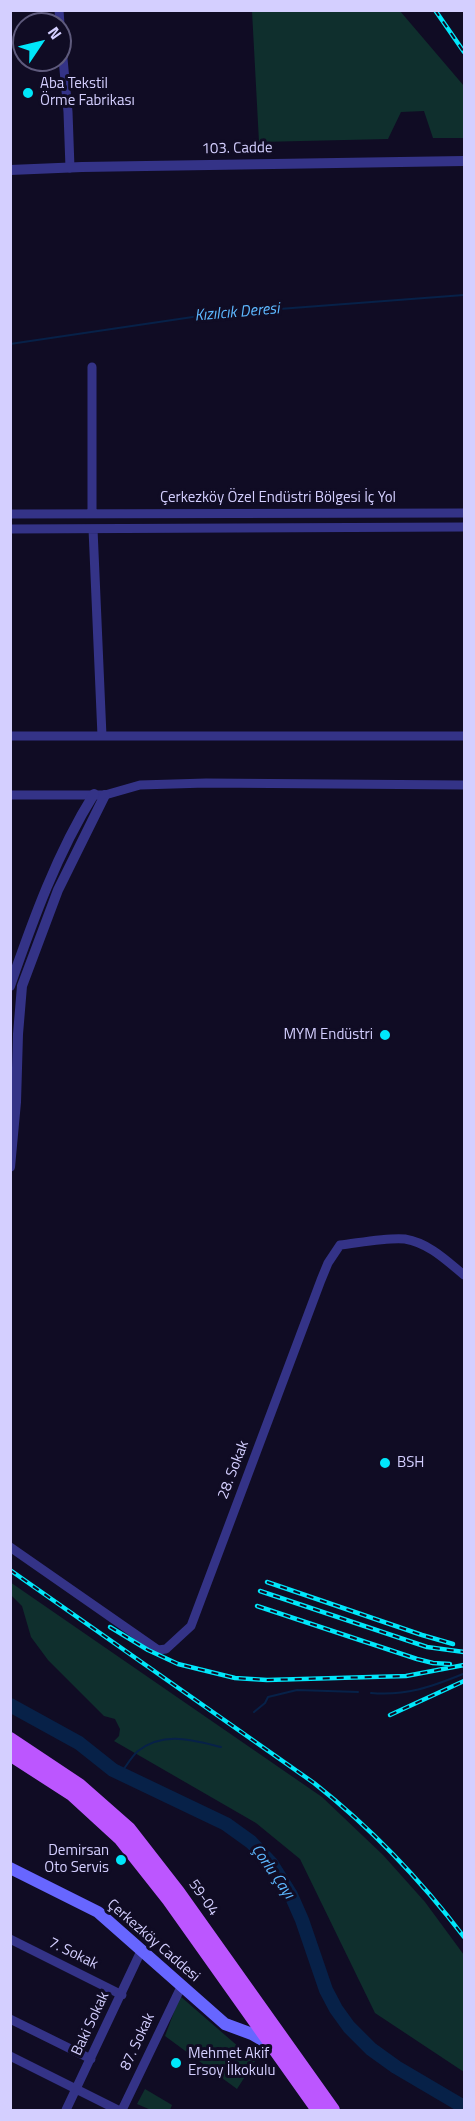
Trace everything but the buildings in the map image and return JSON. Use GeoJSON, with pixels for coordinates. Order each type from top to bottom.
{"type":"FeatureCollection","features":[{"type":"Feature","properties":{"kind":"main road","name":"59-04"},"geometry":{"type":"LineString","coordinates":[[10,1739],[79,1785],[129,1829],[178,1892],[333,2110]]}},
{"type":"Feature","properties":{"kind":"main road","name":"59-04"},"geometry":{"type":"LineString","coordinates":[[10,1754],[72,1794],[120,1838],[169,1900],[318,2110]]}},
{"type":"Feature","properties":{"kind":"main road","name":"Çerkezköy Caddesi"},"geometry":{"type":"LineString","coordinates":[[10,1868],[98,1912],[225,2024],[271,2044]]}},
{"type":"Feature","properties":{"kind":"street"},"geometry":{"type":"LineString","coordinates":[[64,72],[70,168]]}},
{"type":"Feature","properties":{"kind":"street","name":"103. Cadde"},"geometry":{"type":"LineString","coordinates":[[10,170],[465,161]]}},
{"type":"Feature","properties":{"kind":"street"},"geometry":{"type":"LineString","coordinates":[[92,367],[92,514]]}},
{"type":"Feature","properties":{"kind":"street","name":"Çerkezköy Özel Endüstri Bölgesi İç Yol"},"geometry":{"type":"LineString","coordinates":[[10,514],[465,513]]}},
{"type":"Feature","properties":{"kind":"street","name":"Çerkezköy Özel Endüstri Bölgesi İç Yol"},"geometry":{"type":"LineString","coordinates":[[10,529],[465,527]]}},
{"type":"Feature","properties":{"kind":"street"},"geometry":{"type":"LineString","coordinates":[[93,529],[102,736]]}},
{"type":"Feature","properties":{"kind":"street"},"geometry":{"type":"LineString","coordinates":[[10,736],[465,736]]}},
{"type":"Feature","properties":{"kind":"street"},"geometry":{"type":"LineString","coordinates":[[10,795],[100,795],[140,785],[195,783],[465,785]]}},
{"type":"Feature","properties":{"kind":"street"},"geometry":{"type":"LineString","coordinates":[[10,986],[30,928],[69,837],[100,795]]}},
{"type":"Feature","properties":{"kind":"street"},"geometry":{"type":"LineString","coordinates":[[10,1167],[16,1102],[21,986],[58,890],[100,795]]}},
{"type":"Feature","properties":{"kind":"street","name":"28. Sokak"},"geometry":{"type":"LineString","coordinates":[[10,1547],[158,1650],[166,1649],[191,1626],[321,1280],[328,1263],[340,1245],[403,1239],[418,1243],[440,1255],[465,1275]]}},
{"type":"Feature","properties":{"kind":"street","name":"7. Sokak"},"geometry":{"type":"LineString","coordinates":[[10,1940],[122,1995]]}},
{"type":"Feature","properties":{"kind":"street","name":"Baki Sokak"},"geometry":{"type":"LineString","coordinates":[[66,2110],[142,1949]]}},
{"type":"Feature","properties":{"kind":"street","name":"87. Sokak"},"geometry":{"type":"LineString","coordinates":[[120,2110],[182,1985]]}},
{"type":"Feature","properties":{"kind":"street"},"geometry":{"type":"LineString","coordinates":[[10,2019],[91,2060]]}},
{"type":"Feature","properties":{"kind":"street"},"geometry":{"type":"LineString","coordinates":[[10,2056],[120,2110]]}},
{"type":"Feature","properties":{"kind":"green space"},"geometry":{"type":"Polygon","coordinates":[[[252,11],[400,11],[464,86],[464,138],[433,138],[424,111],[401,112],[388,139],[259,142],[252,11]]]}},
{"type":"Feature","properties":{"kind":"green space"},"geometry":{"type":"Polygon","coordinates":[[[10,1582],[322,1797],[383,1855],[425,1902],[464,1955],[464,2072],[375,2013],[300,1859],[256,1823],[114,1741],[119,1736],[120,1729],[115,1719],[104,1716],[48,1660],[31,1637],[22,1606],[11,1595],[10,1582]]]}},
{"type":"Feature","properties":{"kind":"green space"},"geometry":{"type":"Polygon","coordinates":[[[180,1996],[255,2061],[237,2089],[165,2036],[180,1996]]]}},
{"type":"Feature","properties":{"kind":"green space"},"geometry":{"type":"Polygon","coordinates":[[[145,2089],[172,2105],[170,2110],[151,2110],[137,2104],[145,2089]]]}},
{"type":"Feature","properties":{"kind":"waterway","name":"Kızılcık Deresi"},"geometry":{"type":"LineString","coordinates":[[10,344],[213,314],[464,295]]}},
{"type":"Feature","properties":{"kind":"waterway"},"geometry":{"type":"LineString","coordinates":[[371,1693],[384,1694],[418,1690],[463,1674]]}},
{"type":"Feature","properties":{"kind":"waterway"},"geometry":{"type":"LineString","coordinates":[[254,1712],[265,1703],[268,1697],[297,1690],[358,1692]]}},
{"type":"Feature","properties":{"kind":"waterway","name":"Çorlu Çayı"},"geometry":{"type":"LineString","coordinates":[[10,1705],[79,1743],[113,1770],[226,1824],[251,1842],[271,1863],[291,1895],[326,1990],[349,2027],[371,2049],[396,2067],[464,2107]]}},
{"type":"Feature","properties":{"kind":"waterway"},"geometry":{"type":"LineString","coordinates":[[120,1774],[138,1751],[158,1741],[178,1739],[221,1747]]}},
{"type":"Feature","properties":{"kind":"railway"},"geometry":{"type":"LineString","coordinates":[[435,10],[464,52]]}},
{"type":"Feature","properties":{"kind":"railway"},"geometry":{"type":"LineString","coordinates":[[10,1570],[314,1783],[394,1855],[464,1937]]}},
{"type":"Feature","properties":{"kind":"railway"},"geometry":{"type":"LineString","coordinates":[[267,1582],[453,1644]]}},
{"type":"Feature","properties":{"kind":"railway"},"geometry":{"type":"LineString","coordinates":[[260,1591],[427,1647],[464,1652]]}},
{"type":"Feature","properties":{"kind":"railway"},"geometry":{"type":"LineString","coordinates":[[257,1606],[417,1659],[450,1664]]}},
{"type":"Feature","properties":{"kind":"railway"},"geometry":{"type":"LineString","coordinates":[[110,1627],[148,1650],[178,1664],[235,1678],[267,1680],[406,1676],[464,1665]]}},
{"type":"Feature","properties":{"kind":"railway"},"geometry":{"type":"LineString","coordinates":[[390,1715],[464,1681]]}},
{"type":"Feature","properties":{"kind":"place","name":"Aba Tekstil Örme Fabrikası"},"geometry":{"type":"Point","coordinates":[28,93]}},
{"type":"Feature","properties":{"kind":"place","name":"MYM Endüstri"},"geometry":{"type":"Point","coordinates":[385,1035]}},
{"type":"Feature","properties":{"kind":"place","name":"BSH"},"geometry":{"type":"Point","coordinates":[385,1463]}},
{"type":"Feature","properties":{"kind":"place","name":"Demirsan Oto Servis"},"geometry":{"type":"Point","coordinates":[121,1860]}},
{"type":"Feature","properties":{"kind":"place","name":"Mehmet Akif Ersoy İlkokulu"},"geometry":{"type":"Point","coordinates":[176,2063]}}]}
